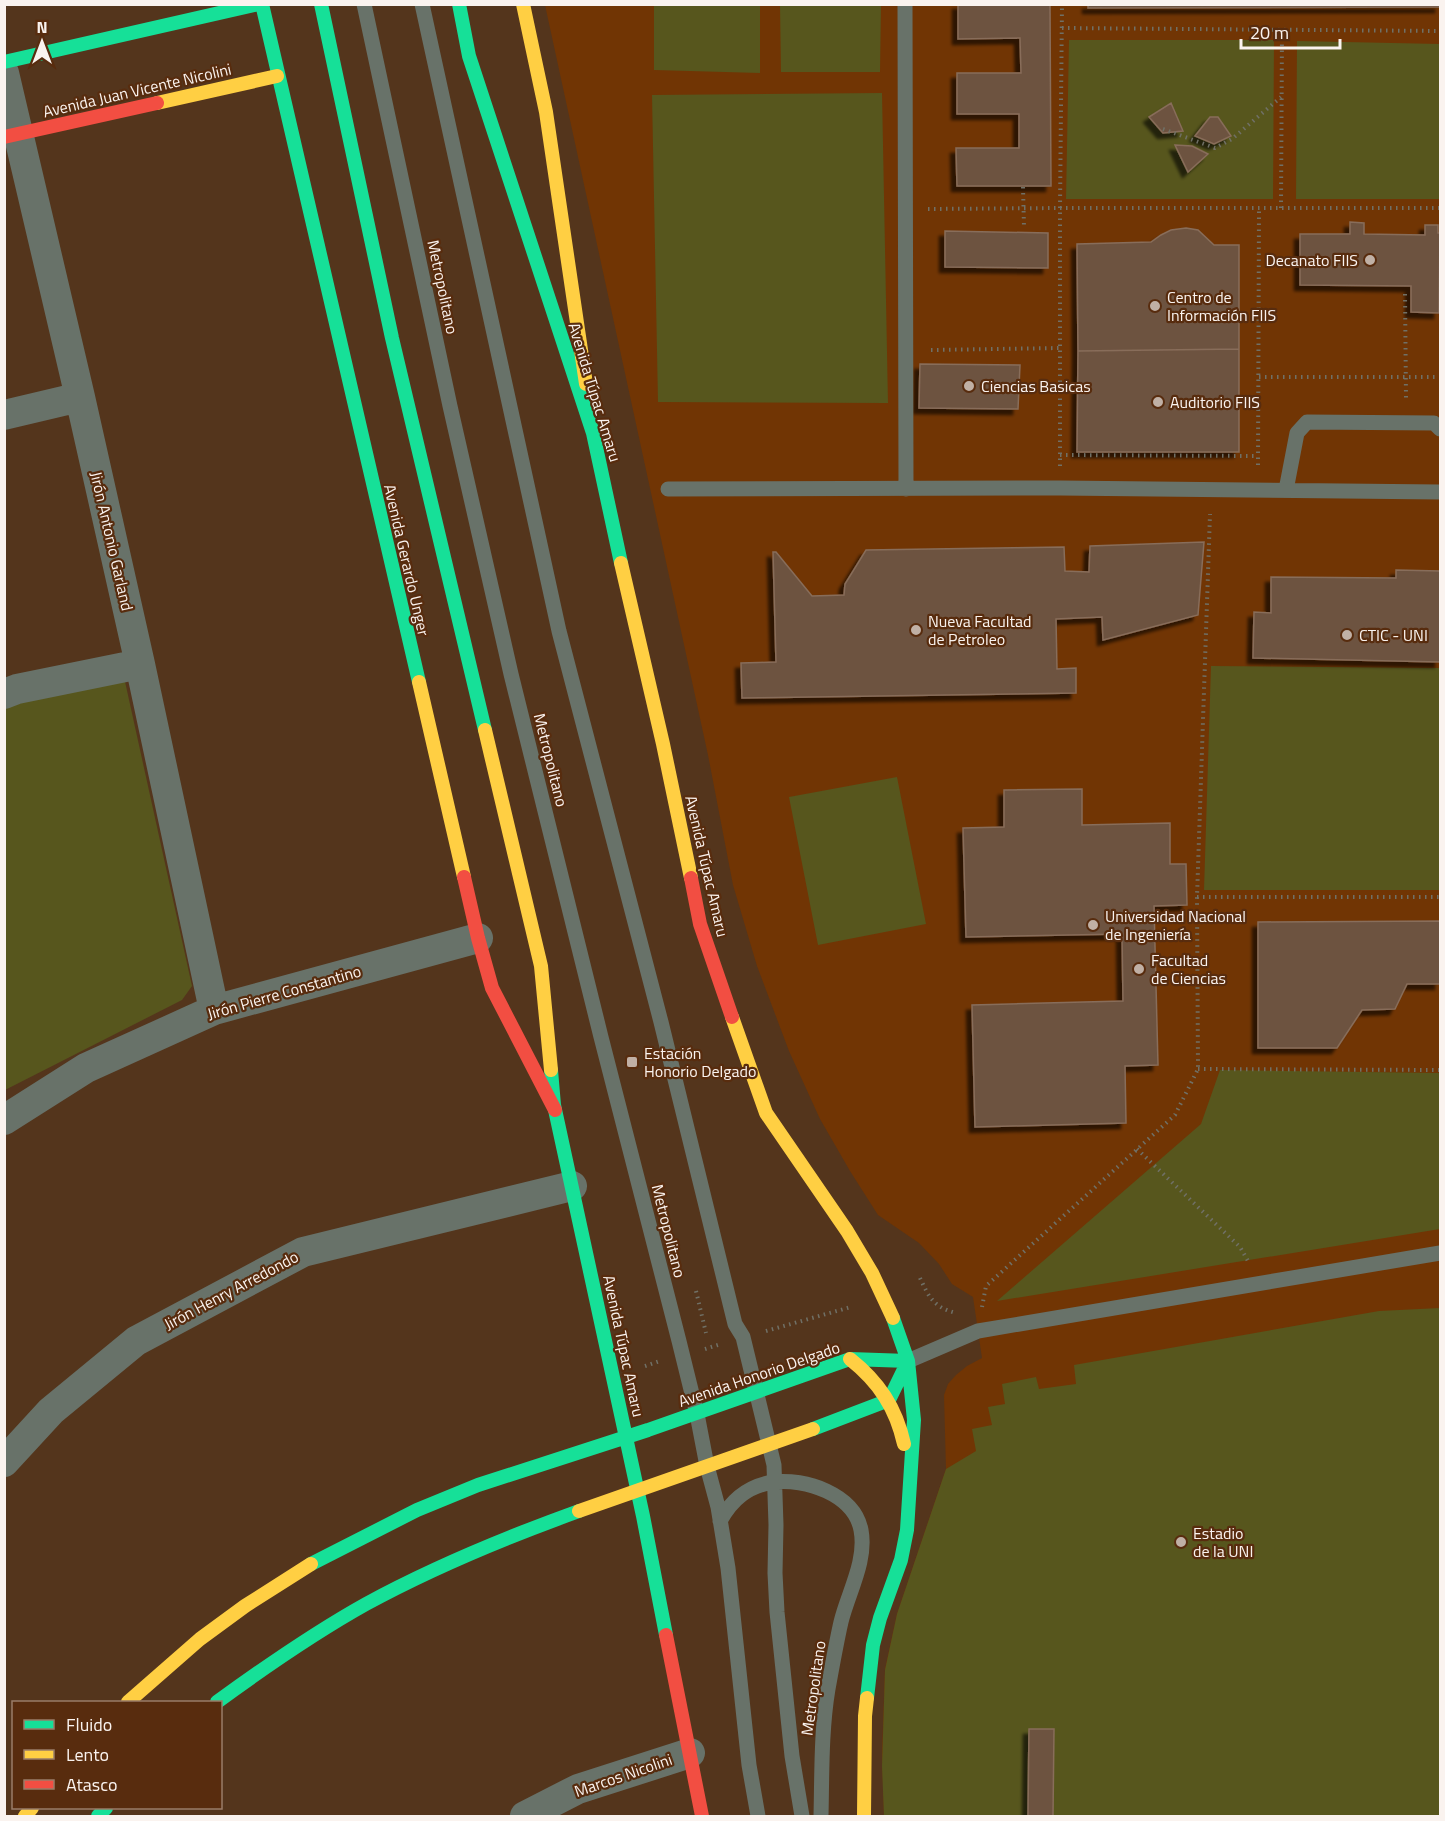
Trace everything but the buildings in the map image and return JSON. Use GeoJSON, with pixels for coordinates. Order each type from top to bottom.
{"type":"FeatureCollection","features":[{"type":"Feature","properties":{"kind":"main road"},"geometry":{"type":"LineString","coordinates":[[4,62],[260,4]]}},
{"type":"Feature","properties":{"kind":"main road","name":"Avenida Gerardo Unger"},"geometry":{"type":"LineString","coordinates":[[260,4],[478,938],[492,988],[555,1111]]}},
{"type":"Feature","properties":{"kind":"main road","name":"Avenida Túpac Amaru"},"geometry":{"type":"LineString","coordinates":[[321,4],[392,338],[542,966],[555,1111],[626,1436],[702,1816]]}},
{"type":"Feature","properties":{"kind":"main road","name":"Avenida Túpac Amaru"},"geometry":{"type":"LineString","coordinates":[[459,4],[469,56],[593,433],[663,744],[700,924],[766,1113],[847,1231],[872,1273],[892,1316],[908,1361],[914,1419],[908,1530],[901,1560],[873,1644],[865,1716],[864,1816]]}},
{"type":"Feature","properties":{"kind":"main road"},"geometry":{"type":"LineString","coordinates":[[523,4],[546,112],[593,433]]}},
{"type":"Feature","properties":{"kind":"main road","name":"Avenida Juan Vicente Nicolini"},"geometry":{"type":"LineString","coordinates":[[11,135],[277,76]]}},
{"type":"Feature","properties":{"kind":"main road"},"geometry":{"type":"LineString","coordinates":[[850,1359],[870,1376],[889,1400],[897,1418],[911,1481]]}},
{"type":"Feature","properties":{"kind":"main road","name":"Avenida Honorio Delgado"},"geometry":{"type":"LineString","coordinates":[[129,1701],[200,1639],[245,1606],[320,1559],[417,1510],[478,1485],[757,1393],[850,1359],[908,1361]]}},
{"type":"Feature","properties":{"kind":"main road"},"geometry":{"type":"LineString","coordinates":[[218,1701],[297,1646],[368,1603],[403,1585],[517,1535],[889,1400],[908,1361]]}},
{"type":"Feature","properties":{"kind":"street","name":"Jirón Antonio Garland"},"geometry":{"type":"LineString","coordinates":[[4,74],[11,135],[80,397],[140,663],[214,1010]]}},
{"type":"Feature","properties":{"kind":"street"},"geometry":{"type":"LineString","coordinates":[[4,415],[80,397]]}},
{"type":"Feature","properties":{"kind":"street"},"geometry":{"type":"LineString","coordinates":[[4,694],[17,689],[140,663]]}},
{"type":"Feature","properties":{"kind":"street","name":"Jirón Pierre Constantino"},"geometry":{"type":"LineString","coordinates":[[4,1120],[86,1068],[214,1010],[478,938]]}},
{"type":"Feature","properties":{"kind":"street","name":"Jirón Henry Arredondo"},"geometry":{"type":"LineString","coordinates":[[4,1462],[51,1411],[136,1341],[303,1252],[572,1186]]}},
{"type":"Feature","properties":{"kind":"street","name":"Marcos Nicolini"},"geometry":{"type":"LineString","coordinates":[[525,1816],[578,1789],[690,1753]]}},
{"type":"Feature","properties":{"kind":"lane","name":"Metropolitano"},"geometry":{"type":"LineString","coordinates":[[364,4],[450,406],[511,674],[697,1413],[728,1568],[748,1765],[758,1816]]}},
{"type":"Feature","properties":{"kind":"lane","name":"Metropolitano"},"geometry":{"type":"LineString","coordinates":[[422,4],[559,631],[661,1022],[735,1324],[743,1337],[770,1444],[775,1482],[777,1612],[792,1756],[802,1816]]}},
{"type":"Feature","properties":{"kind":"lane"},"geometry":{"type":"LineString","coordinates":[[906,4],[906,489]]}},
{"type":"Feature","properties":{"kind":"lane"},"geometry":{"type":"LineString","coordinates":[[1286,490],[1298,433],[1306,422],[1434,423],[1440,429]]}},
{"type":"Feature","properties":{"kind":"lane"},"geometry":{"type":"LineString","coordinates":[[668,489],[1060,488],[1440,492]]}},
{"type":"Feature","properties":{"kind":"lane"},"geometry":{"type":"LineString","coordinates":[[908,1361],[978,1331],[1440,1253]]}},
{"type":"Feature","properties":{"kind":"lane","name":"Metropolitano"},"geometry":{"type":"LineString","coordinates":[[720,1521],[728,1507],[741,1493],[759,1485],[775,1482],[800,1483],[819,1488],[847,1505],[858,1518],[862,1547],[841,1621],[828,1693],[822,1765],[821,1816]]}},
{"type":"Feature","properties":{"kind":"path"},"geometry":{"type":"LineString","coordinates":[[1060,488],[1062,4]]}},
{"type":"Feature","properties":{"kind":"path"},"geometry":{"type":"LineString","coordinates":[[1062,28],[1440,31]]}},
{"type":"Feature","properties":{"kind":"path"},"geometry":{"type":"LineString","coordinates":[[1281,208],[1282,30]]}},
{"type":"Feature","properties":{"kind":"path"},"geometry":{"type":"LineString","coordinates":[[1163,129],[1215,148],[1232,139],[1282,97]]}},
{"type":"Feature","properties":{"kind":"path"},"geometry":{"type":"LineString","coordinates":[[1023,187],[1023,227]]}},
{"type":"Feature","properties":{"kind":"path"},"geometry":{"type":"LineString","coordinates":[[906,210],[1060,207],[1440,208]]}},
{"type":"Feature","properties":{"kind":"path"},"geometry":{"type":"LineString","coordinates":[[1258,489],[1259,208]]}},
{"type":"Feature","properties":{"kind":"path"},"geometry":{"type":"LineString","coordinates":[[1405,294],[1406,423]]}},
{"type":"Feature","properties":{"kind":"path"},"geometry":{"type":"LineString","coordinates":[[906,350],[1059,348]]}},
{"type":"Feature","properties":{"kind":"path"},"geometry":{"type":"LineString","coordinates":[[1259,377],[1440,377]]}},
{"type":"Feature","properties":{"kind":"path"},"geometry":{"type":"LineString","coordinates":[[1060,455],[1258,456]]}},
{"type":"Feature","properties":{"kind":"path"},"geometry":{"type":"LineString","coordinates":[[978,1331],[986,1286],[1175,1115],[1198,1069],[1197,897],[1211,489]]}},
{"type":"Feature","properties":{"kind":"path"},"geometry":{"type":"LineString","coordinates":[[1197,897],[1440,897]]}},
{"type":"Feature","properties":{"kind":"path"},"geometry":{"type":"LineString","coordinates":[[1198,1069],[1440,1070]]}},
{"type":"Feature","properties":{"kind":"path"},"geometry":{"type":"LineString","coordinates":[[1137,1149],[1240,1247],[1261,1284]]}},
{"type":"Feature","properties":{"kind":"path"},"geometry":{"type":"LineString","coordinates":[[920,1278],[932,1301],[947,1311],[964,1316],[981,1315]]}},
{"type":"Feature","properties":{"kind":"path"},"geometry":{"type":"LineString","coordinates":[[696,1291],[706,1333]]}},
{"type":"Feature","properties":{"kind":"shaded area","name":"Universidad Nacional de Ingeniería"},"geometry":{"type":"Polygon","coordinates":[[[545,5],[1440,5],[1440,1816],[884,1816],[882,1754],[885,1669],[897,1614],[946,1469],[944,1395],[948,1384],[956,1375],[982,1358],[973,1297],[952,1284],[939,1264],[919,1243],[878,1215],[820,1119],[789,1051],[757,966],[733,885],[708,755],[545,5]]]}},
{"type":"Feature","properties":{"kind":"shaded area"},"geometry":{"type":"Polygon","coordinates":[[[654,5],[760,5],[760,73],[654,70],[654,5]]]}},
{"type":"Feature","properties":{"kind":"shaded area"},"geometry":{"type":"Polygon","coordinates":[[[780,5],[881,5],[880,72],[781,72],[780,5]]]}},
{"type":"Feature","properties":{"kind":"shaded area"},"geometry":{"type":"Polygon","coordinates":[[[1069,40],[1274,40],[1273,199],[1066,199],[1069,40]]]}},
{"type":"Feature","properties":{"kind":"shaded area"},"geometry":{"type":"Polygon","coordinates":[[[1297,41],[1440,44],[1440,199],[1296,199],[1297,41]]]}},
{"type":"Feature","properties":{"kind":"shaded area"},"geometry":{"type":"Polygon","coordinates":[[[882,93],[888,403],[658,402],[652,95],[882,93]]]}},
{"type":"Feature","properties":{"kind":"shaded area"},"geometry":{"type":"Polygon","coordinates":[[[1211,666],[1440,668],[1440,890],[1204,890],[1211,666]]]}},
{"type":"Feature","properties":{"kind":"shaded area"},"geometry":{"type":"Polygon","coordinates":[[[124,677],[192,986],[182,1000],[5,1090],[5,703],[124,677]]]}},
{"type":"Feature","properties":{"kind":"shaded area"},"geometry":{"type":"Polygon","coordinates":[[[897,777],[926,924],[818,945],[789,797],[897,777]]]}},
{"type":"Feature","properties":{"kind":"shaded area"},"geometry":{"type":"Polygon","coordinates":[[[1220,1070],[1440,1073],[1440,1229],[997,1301],[1201,1124],[1220,1070]]]}},
{"type":"Feature","properties":{"kind":"shaded area","name":"Estadio de la UNI"},"geometry":{"type":"Polygon","coordinates":[[[1440,1308],[1440,1816],[884,1816],[882,1766],[885,1670],[897,1614],[946,1469],[976,1451],[972,1429],[992,1425],[988,1407],[1005,1404],[1002,1384],[1036,1377],[1039,1389],[1076,1384],[1074,1365],[1379,1311],[1440,1308]]]}},
{"type":"Feature","properties":{"kind":"traffic: fast"},"geometry":{"type":"LineString","coordinates":[[4,62],[259,4]]}},
{"type":"Feature","properties":{"kind":"traffic: fast"},"geometry":{"type":"LineString","coordinates":[[262,4],[419,682]]}},
{"type":"Feature","properties":{"kind":"traffic: fast"},"geometry":{"type":"LineString","coordinates":[[321,4],[392,338],[485,730]]}},
{"type":"Feature","properties":{"kind":"traffic: fast"},"geometry":{"type":"LineString","coordinates":[[459,4],[469,56],[593,433],[621,563]]}},
{"type":"Feature","properties":{"kind":"traffic: fast"},"geometry":{"type":"LineString","coordinates":[[551,1070],[554,1105],[643,1516],[666,1635]]}},
{"type":"Feature","properties":{"kind":"traffic: fast"},"geometry":{"type":"LineString","coordinates":[[867,1698],[873,1645],[901,1560],[907,1530],[914,1420],[908,1361],[893,1318]]}},
{"type":"Feature","properties":{"kind":"traffic: fast"},"geometry":{"type":"LineString","coordinates":[[311,1564],[417,1510],[478,1485],[648,1430],[850,1359],[908,1361],[889,1400],[813,1429]]}},
{"type":"Feature","properties":{"kind":"traffic: fast"},"geometry":{"type":"LineString","coordinates":[[218,1701],[290,1651],[366,1604],[471,1553],[579,1511]]}},
{"type":"Feature","properties":{"kind":"traffic: fast"},"geometry":{"type":"LineString","coordinates":[[98,1816],[105,1809]]}},
{"type":"Feature","properties":{"kind":"traffic: slow"},"geometry":{"type":"LineString","coordinates":[[523,4],[546,112],[586,384]]}},
{"type":"Feature","properties":{"kind":"traffic: slow"},"geometry":{"type":"LineString","coordinates":[[157,103],[277,76]]}},
{"type":"Feature","properties":{"kind":"traffic: slow"},"geometry":{"type":"LineString","coordinates":[[621,563],[691,878]]}},
{"type":"Feature","properties":{"kind":"traffic: slow"},"geometry":{"type":"LineString","coordinates":[[419,682],[464,877]]}},
{"type":"Feature","properties":{"kind":"traffic: slow"},"geometry":{"type":"LineString","coordinates":[[485,730],[541,966],[551,1070]]}},
{"type":"Feature","properties":{"kind":"traffic: slow"},"geometry":{"type":"LineString","coordinates":[[732,1017],[766,1113],[847,1231],[872,1273],[893,1318]]}},
{"type":"Feature","properties":{"kind":"traffic: slow"},"geometry":{"type":"LineString","coordinates":[[850,1359],[870,1377],[885,1397],[901,1431],[904,1444]]}},
{"type":"Feature","properties":{"kind":"traffic: slow"},"geometry":{"type":"LineString","coordinates":[[579,1511],[813,1429]]}},
{"type":"Feature","properties":{"kind":"traffic: slow"},"geometry":{"type":"LineString","coordinates":[[129,1701],[200,1639],[245,1606],[311,1564]]}},
{"type":"Feature","properties":{"kind":"traffic: slow"},"geometry":{"type":"LineString","coordinates":[[864,1816],[867,1698]]}},
{"type":"Feature","properties":{"kind":"traffic: slow"},"geometry":{"type":"LineString","coordinates":[[25,1816],[31,1809]]}},
{"type":"Feature","properties":{"kind":"traffic: jam"},"geometry":{"type":"LineString","coordinates":[[4,137],[157,103]]}},
{"type":"Feature","properties":{"kind":"traffic: jam"},"geometry":{"type":"LineString","coordinates":[[464,877],[492,988],[555,1110]]}},
{"type":"Feature","properties":{"kind":"traffic: jam"},"geometry":{"type":"LineString","coordinates":[[691,878],[700,924],[732,1017]]}},
{"type":"Feature","properties":{"kind":"traffic: jam"},"geometry":{"type":"LineString","coordinates":[[666,1635],[702,1816]]}},
{"type":"Feature","properties":{"kind":"place","name":"Decanato FIIS"},"geometry":{"type":"Point","coordinates":[1370,260]}},
{"type":"Feature","properties":{"kind":"place","name":"Centro de Información FIIS"},"geometry":{"type":"Point","coordinates":[1155,306]}},
{"type":"Feature","properties":{"kind":"place","name":"Ciencias Basicas"},"geometry":{"type":"Point","coordinates":[969,386]}},
{"type":"Feature","properties":{"kind":"place","name":"Auditorio FIIS"},"geometry":{"type":"Point","coordinates":[1158,402]}},
{"type":"Feature","properties":{"kind":"place","name":"Nueva Facultad de Petroleo"},"geometry":{"type":"Point","coordinates":[916,630]}},
{"type":"Feature","properties":{"kind":"place","name":"CTIC - UNI"},"geometry":{"type":"Point","coordinates":[1347,635]}},
{"type":"Feature","properties":{"kind":"place","name":"Universidad Nacional de Ingeniería"},"geometry":{"type":"Point","coordinates":[1093,925]}},
{"type":"Feature","properties":{"kind":"place","name":"Facultad de Ciencias"},"geometry":{"type":"Point","coordinates":[1139,969]}},
{"type":"Feature","properties":{"kind":"place","name":"Estación Honorio Delgado"},"geometry":{"type":"Point","coordinates":[632,1062]}},
{"type":"Feature","properties":{"kind":"place","name":"Estadio de la UNI"},"geometry":{"type":"Point","coordinates":[1181,1542]}}]}
